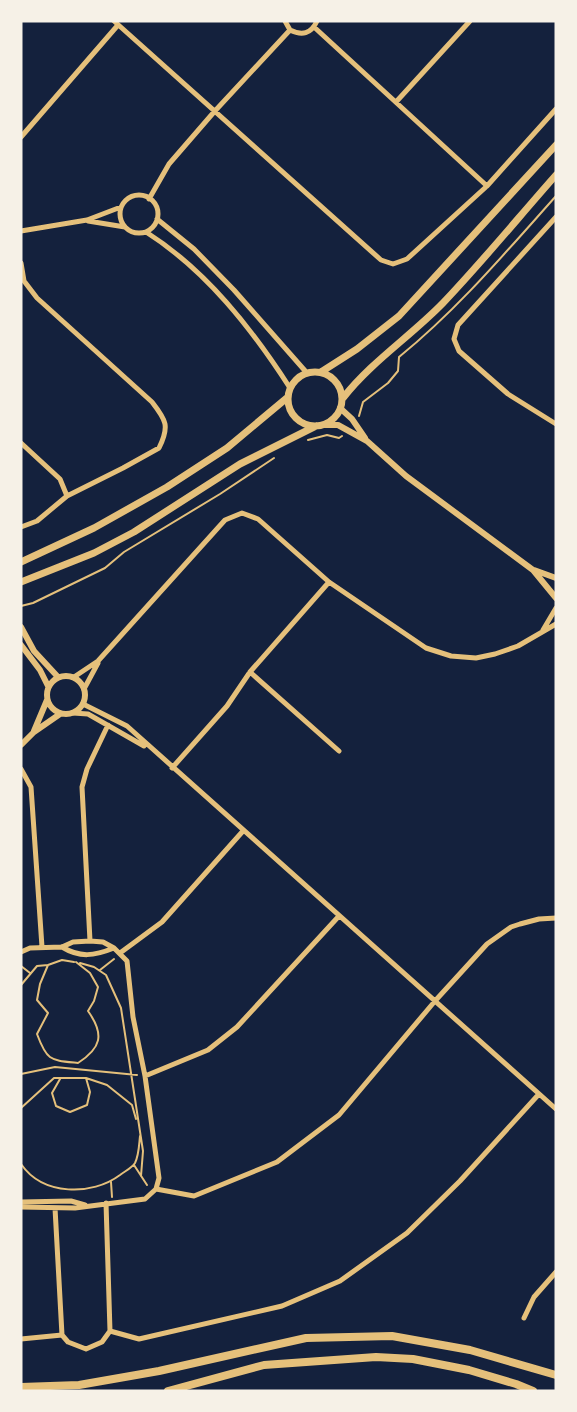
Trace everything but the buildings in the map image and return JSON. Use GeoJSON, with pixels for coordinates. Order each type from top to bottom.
{"type":"FeatureCollection","features":[{"type":"Feature","properties":{"kind":"main road"},"geometry":{"type":"LineString","coordinates":[[556,145],[399,316],[357,349],[321,372],[307,373],[296,380],[290,388],[288,397],[291,410],[296,418],[304,424],[316,426],[325,425],[335,417],[343,398],[358,378],[378,363],[442,304],[556,175]]}},
{"type":"Feature","properties":{"kind":"main road"},"geometry":{"type":"LineString","coordinates":[[321,372],[334,379],[340,387],[343,398]]}},
{"type":"Feature","properties":{"kind":"main road"},"geometry":{"type":"LineString","coordinates":[[21,562],[94,528],[167,487],[227,448],[288,397]]}},
{"type":"Feature","properties":{"kind":"main road"},"geometry":{"type":"LineString","coordinates":[[21,582],[94,553],[134,532],[240,464],[316,426]]}},
{"type":"Feature","properties":{"kind":"main road"},"geometry":{"type":"LineString","coordinates":[[21,1387],[79,1385],[159,1371],[306,1338],[392,1336],[470,1350],[556,1376]]}},
{"type":"Feature","properties":{"kind":"main road"},"geometry":{"type":"LineString","coordinates":[[168,1391],[264,1365],[376,1357],[413,1359],[469,1370],[533,1391]]}},
{"type":"Feature","properties":{"kind":"street"},"geometry":{"type":"LineString","coordinates":[[285,21],[290,30],[302,34],[316,24],[487,186]]}},
{"type":"Feature","properties":{"kind":"street"},"geometry":{"type":"LineString","coordinates":[[396,102],[470,21]]}},
{"type":"Feature","properties":{"kind":"street"},"geometry":{"type":"LineString","coordinates":[[21,137],[116,23],[381,260],[393,264],[407,260],[487,186],[556,109]]}},
{"type":"Feature","properties":{"kind":"street"},"geometry":{"type":"LineString","coordinates":[[149,199],[169,164],[290,30]]}},
{"type":"Feature","properties":{"kind":"street"},"geometry":{"type":"LineString","coordinates":[[21,231],[87,220],[121,207],[128,199],[139,195],[149,199],[156,208],[157,219],[151,229],[146,232]]}},
{"type":"Feature","properties":{"kind":"street"},"geometry":{"type":"LineString","coordinates":[[121,207],[120,218],[125,227]]}},
{"type":"Feature","properties":{"kind":"street"},"geometry":{"type":"LineString","coordinates":[[556,217],[458,324],[454,339],[459,351],[508,394],[553,422],[556,414]]}},
{"type":"Feature","properties":{"kind":"street"},"geometry":{"type":"LineString","coordinates":[[157,219],[194,249],[234,290],[307,373]]}},
{"type":"Feature","properties":{"kind":"street"},"geometry":{"type":"LineString","coordinates":[[87,220],[125,227],[135,232],[146,232],[168,245],[200,274],[236,313],[268,353],[290,388]]}},
{"type":"Feature","properties":{"kind":"street"},"geometry":{"type":"LineString","coordinates":[[21,263],[22,282],[152,402],[165,420],[164,437],[159,448],[67,496],[37,521],[21,527]]}},
{"type":"Feature","properties":{"kind":"street"},"geometry":{"type":"LineString","coordinates":[[340,408],[355,423],[367,441]]}},
{"type":"Feature","properties":{"kind":"street"},"geometry":{"type":"LineString","coordinates":[[325,425],[338,425],[367,441],[406,476],[533,570],[556,598]]}},
{"type":"Feature","properties":{"kind":"street"},"geometry":{"type":"LineString","coordinates":[[21,443],[60,479],[67,496]]}},
{"type":"Feature","properties":{"kind":"street"},"geometry":{"type":"LineString","coordinates":[[74,678],[98,661],[225,520],[242,513],[258,519],[329,582],[426,648],[452,656],[476,658],[518,646],[556,624]]}},
{"type":"Feature","properties":{"kind":"street"},"geometry":{"type":"LineString","coordinates":[[533,570],[556,578]]}},
{"type":"Feature","properties":{"kind":"street"},"geometry":{"type":"LineString","coordinates":[[172,768],[227,706],[250,672],[329,582]]}},
{"type":"Feature","properties":{"kind":"street"},"geometry":{"type":"LineString","coordinates":[[543,632],[556,608]]}},
{"type":"Feature","properties":{"kind":"street"},"geometry":{"type":"LineString","coordinates":[[21,627],[34,651],[58,677]]}},
{"type":"Feature","properties":{"kind":"street"},"geometry":{"type":"LineString","coordinates":[[21,645],[40,670],[48,686],[47,700],[34,732]]}},
{"type":"Feature","properties":{"kind":"street"},"geometry":{"type":"LineString","coordinates":[[74,713],[83,704],[84,689],[98,661]]}},
{"type":"Feature","properties":{"kind":"street"},"geometry":{"type":"LineString","coordinates":[[250,672],[339,752]]}},
{"type":"Feature","properties":{"kind":"street"},"geometry":{"type":"LineString","coordinates":[[48,686],[58,677],[69,676],[84,689]]}},
{"type":"Feature","properties":{"kind":"street"},"geometry":{"type":"LineString","coordinates":[[47,700],[52,709],[60,714]]}},
{"type":"Feature","properties":{"kind":"street"},"geometry":{"type":"LineString","coordinates":[[83,704],[127,726],[556,1109]]}},
{"type":"Feature","properties":{"kind":"street"},"geometry":{"type":"LineString","coordinates":[[21,745],[34,732],[60,714],[74,713],[88,714],[153,751]]}},
{"type":"Feature","properties":{"kind":"street"},"geometry":{"type":"LineString","coordinates":[[90,941],[82,787],[87,769],[108,725]]}},
{"type":"Feature","properties":{"kind":"street"},"geometry":{"type":"LineString","coordinates":[[21,769],[31,786],[42,947]]}},
{"type":"Feature","properties":{"kind":"street"},"geometry":{"type":"LineString","coordinates":[[120,953],[162,922],[243,831]]}},
{"type":"Feature","properties":{"kind":"street"},"geometry":{"type":"LineString","coordinates":[[145,1076],[208,1050],[237,1028],[339,916]]}},
{"type":"Feature","properties":{"kind":"street"},"geometry":{"type":"LineString","coordinates":[[154,1191],[194,1196],[277,1162],[339,1115],[435,1001],[478,953],[499,934],[519,924],[556,918]]}},
{"type":"Feature","properties":{"kind":"street"},"geometry":{"type":"LineString","coordinates":[[21,952],[30,948],[62,947],[74,942],[103,942],[114,948],[127,961],[159,1178],[154,1191],[145,1199],[75,1208],[21,1207]]}},
{"type":"Feature","properties":{"kind":"street"},"geometry":{"type":"LineString","coordinates":[[62,947],[81,955],[102,953],[114,948]]}},
{"type":"Feature","properties":{"kind":"street"},"geometry":{"type":"LineString","coordinates":[[110,1331],[139,1339],[282,1306],[340,1281],[407,1233],[460,1181],[539,1094]]}},
{"type":"Feature","properties":{"kind":"street"},"geometry":{"type":"LineString","coordinates":[[21,1202],[71,1201],[86,1205]]}},
{"type":"Feature","properties":{"kind":"street"},"geometry":{"type":"LineString","coordinates":[[55,1208],[62,1335],[68,1342],[86,1349],[102,1342],[110,1331],[106,1203]]}},
{"type":"Feature","properties":{"kind":"street"},"geometry":{"type":"LineString","coordinates":[[524,1318],[534,1296],[556,1272]]}},
{"type":"Feature","properties":{"kind":"street"},"geometry":{"type":"LineString","coordinates":[[21,1339],[62,1335]]}},
{"type":"Feature","properties":{"kind":"path"},"geometry":{"type":"LineString","coordinates":[[355,423],[363,402],[388,383],[398,371],[399,357],[423,339],[466,296],[556,196]]}},
{"type":"Feature","properties":{"kind":"path"},"geometry":{"type":"LineString","coordinates":[[300,442],[327,435],[339,438],[348,430]]}},
{"type":"Feature","properties":{"kind":"path"},"geometry":{"type":"LineString","coordinates":[[21,606],[35,602],[105,568],[124,552],[220,494],[274,458]]}},
{"type":"Feature","properties":{"kind":"path"},"geometry":{"type":"LineString","coordinates":[[100,970],[120,953]]}},
{"type":"Feature","properties":{"kind":"path"},"geometry":{"type":"LineString","coordinates":[[21,986],[37,966],[62,960],[94,967],[106,975],[121,1008],[143,1151],[141,1176]]}},
{"type":"Feature","properties":{"kind":"path"},"geometry":{"type":"LineString","coordinates":[[48,965],[37,999],[48,1013],[37,1034],[44,1053],[57,1060],[78,1063],[92,1054],[99,1039],[99,1027],[88,1011],[98,987],[90,973],[76,962]]}},
{"type":"Feature","properties":{"kind":"path"},"geometry":{"type":"LineString","coordinates":[[21,966],[30,973]]}},
{"type":"Feature","properties":{"kind":"path"},"geometry":{"type":"LineString","coordinates":[[21,1074],[56,1067],[145,1076]]}},
{"type":"Feature","properties":{"kind":"path"},"geometry":{"type":"LineString","coordinates":[[21,1108],[54,1078],[86,1078],[107,1085],[132,1105],[140,1133],[138,1156],[134,1165],[111,1182],[78,1190],[56,1188],[39,1180],[21,1164]]}},
{"type":"Feature","properties":{"kind":"path"},"geometry":{"type":"LineString","coordinates":[[60,1079],[52,1093],[56,1106],[70,1112],[87,1105],[90,1092],[86,1078]]}},
{"type":"Feature","properties":{"kind":"path"},"geometry":{"type":"LineString","coordinates":[[134,1165],[154,1191]]}},
{"type":"Feature","properties":{"kind":"path"},"geometry":{"type":"LineString","coordinates":[[111,1182],[113,1202]]}}]}
